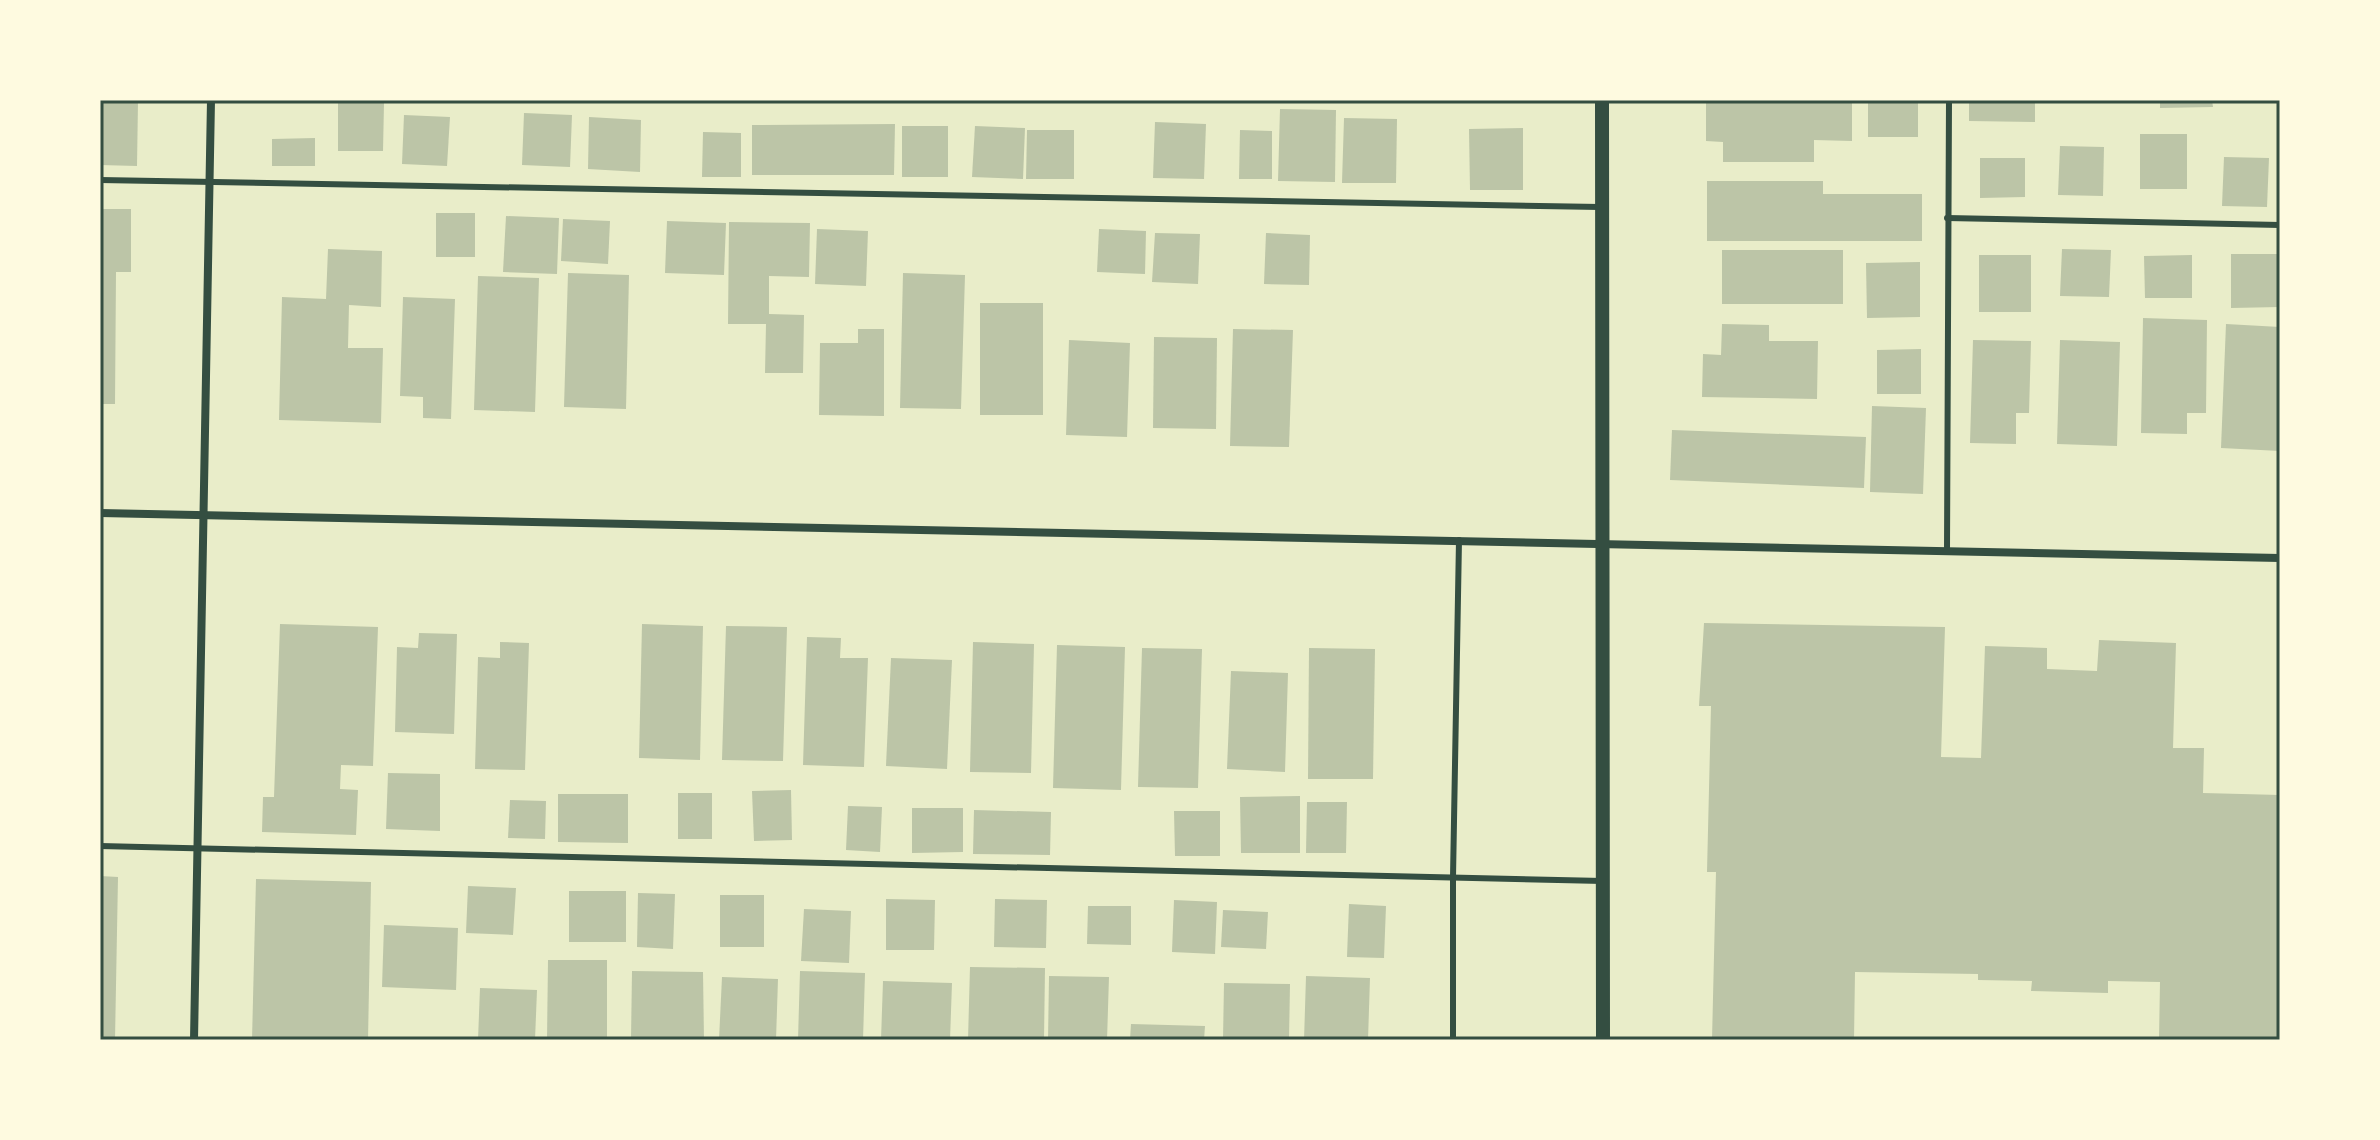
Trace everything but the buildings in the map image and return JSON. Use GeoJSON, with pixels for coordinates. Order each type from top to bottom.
{"type":"FeatureCollection","features":[{"type":"Feature","properties":{"kind":"street"},"geometry":{"type":"LineString","coordinates":[[194,1040],[211,100]]}},
{"type":"Feature","properties":{"kind":"street"},"geometry":{"type":"LineString","coordinates":[[1602,100],[1603,1040]]}},
{"type":"Feature","properties":{"kind":"street"},"geometry":{"type":"LineString","coordinates":[[100,513],[2280,558]]}},
{"type":"Feature","properties":{"kind":"lane"},"geometry":{"type":"LineString","coordinates":[[1947,550],[1949,100]]}},
{"type":"Feature","properties":{"kind":"lane"},"geometry":{"type":"LineString","coordinates":[[100,180],[1602,207]]}},
{"type":"Feature","properties":{"kind":"lane"},"geometry":{"type":"LineString","coordinates":[[1947,218],[2280,225]]}},
{"type":"Feature","properties":{"kind":"lane"},"geometry":{"type":"LineString","coordinates":[[1453,1040],[1459,540]]}},
{"type":"Feature","properties":{"kind":"lane"},"geometry":{"type":"LineString","coordinates":[[100,846],[1603,881]]}}]}
